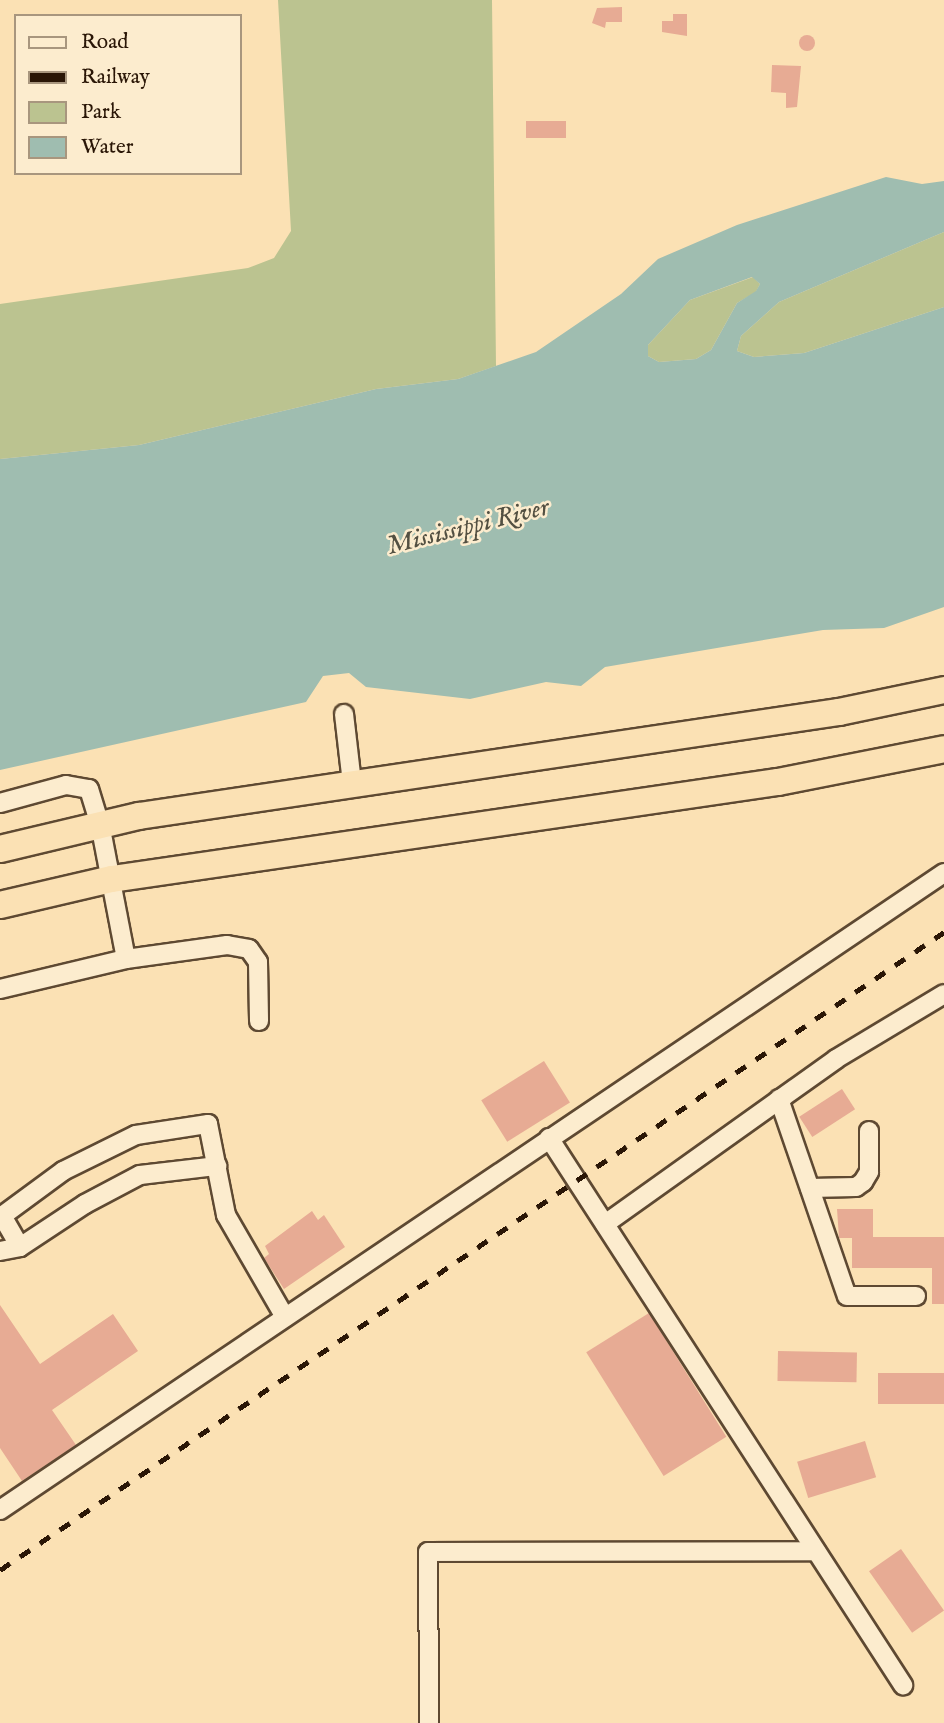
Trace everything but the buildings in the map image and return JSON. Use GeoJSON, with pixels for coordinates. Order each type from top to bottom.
{"type":"FeatureCollection","features":[{"type":"Feature","properties":{"kind":"highway"},"geometry":{"type":"LineString","coordinates":[[0,849],[100,824],[352,783],[838,712],[944,690]]}},
{"type":"Feature","properties":{"kind":"highway"},"geometry":{"type":"LineString","coordinates":[[0,905],[112,879],[789,780],[944,749]]}},
{"type":"Feature","properties":{"kind":"street"},"geometry":{"type":"LineString","coordinates":[[344,714],[352,783]]}},
{"type":"Feature","properties":{"kind":"street"},"geometry":{"type":"LineString","coordinates":[[0,803],[78,785],[92,795],[112,879],[126,959]]}},
{"type":"Feature","properties":{"kind":"street"},"geometry":{"type":"LineString","coordinates":[[0,1510],[891,906],[944,873]]}},
{"type":"Feature","properties":{"kind":"street"},"geometry":{"type":"LineString","coordinates":[[0,989],[126,959],[227,945],[249,949],[258,962],[259,1020]]}},
{"type":"Feature","properties":{"kind":"street"},"geometry":{"type":"LineString","coordinates":[[605,1224],[775,1102],[944,994]]}},
{"type":"Feature","properties":{"kind":"street"},"geometry":{"type":"LineString","coordinates":[[775,1102],[810,1188],[847,1296],[916,1296]]}},
{"type":"Feature","properties":{"kind":"street"},"geometry":{"type":"LineString","coordinates":[[20,1247],[2,1216],[63,1171],[136,1135],[208,1124],[226,1215],[285,1317]]}},
{"type":"Feature","properties":{"kind":"street"},"geometry":{"type":"LineString","coordinates":[[810,1188],[856,1187],[863,1182],[869,1172],[869,1131]]}},
{"type":"Feature","properties":{"kind":"street"},"geometry":{"type":"LineString","coordinates":[[549,1138],[903,1685]]}},
{"type":"Feature","properties":{"kind":"street"},"geometry":{"type":"LineString","coordinates":[[0,1251],[20,1247],[85,1204],[140,1175],[217,1166]]}},
{"type":"Feature","properties":{"kind":"street"},"geometry":{"type":"LineString","coordinates":[[429,1723],[428,1552],[816,1551]]}},
{"type":"Feature","properties":{"kind":"green space"},"geometry":{"type":"Polygon","coordinates":[[[278,0],[492,0],[496,366],[458,379],[376,389],[139,445],[0,459],[0,304],[248,268],[274,258],[291,231],[278,0]]]}},
{"type":"Feature","properties":{"kind":"green space"},"geometry":{"type":"Polygon","coordinates":[[[944,232],[944,307],[804,353],[754,357],[737,351],[741,336],[779,302],[944,232]]]}},
{"type":"Feature","properties":{"kind":"green space"},"geometry":{"type":"Polygon","coordinates":[[[753,277],[760,284],[756,292],[737,303],[711,350],[696,359],[659,362],[648,356],[648,345],[690,300],[753,277]]]}},
{"type":"Feature","properties":{"kind":"water","name":"Mississippi River"},"geometry":{"type":"Polygon","coordinates":[[[886,177],[922,184],[944,181],[944,232],[779,302],[741,336],[737,351],[754,357],[804,353],[944,307],[944,607],[884,628],[823,630],[605,667],[581,686],[546,682],[470,699],[366,687],[349,673],[323,676],[306,702],[0,770],[0,459],[139,445],[376,389],[458,379],[536,352],[621,294],[658,259],[737,225],[886,177]],[[752,277],[690,300],[648,345],[648,356],[659,362],[696,359],[711,350],[737,303],[756,291],[760,284],[752,277]]]}},
{"type":"Feature","properties":{"kind":"railway"},"geometry":{"type":"LineString","coordinates":[[0,1570],[944,932]]}}]}
